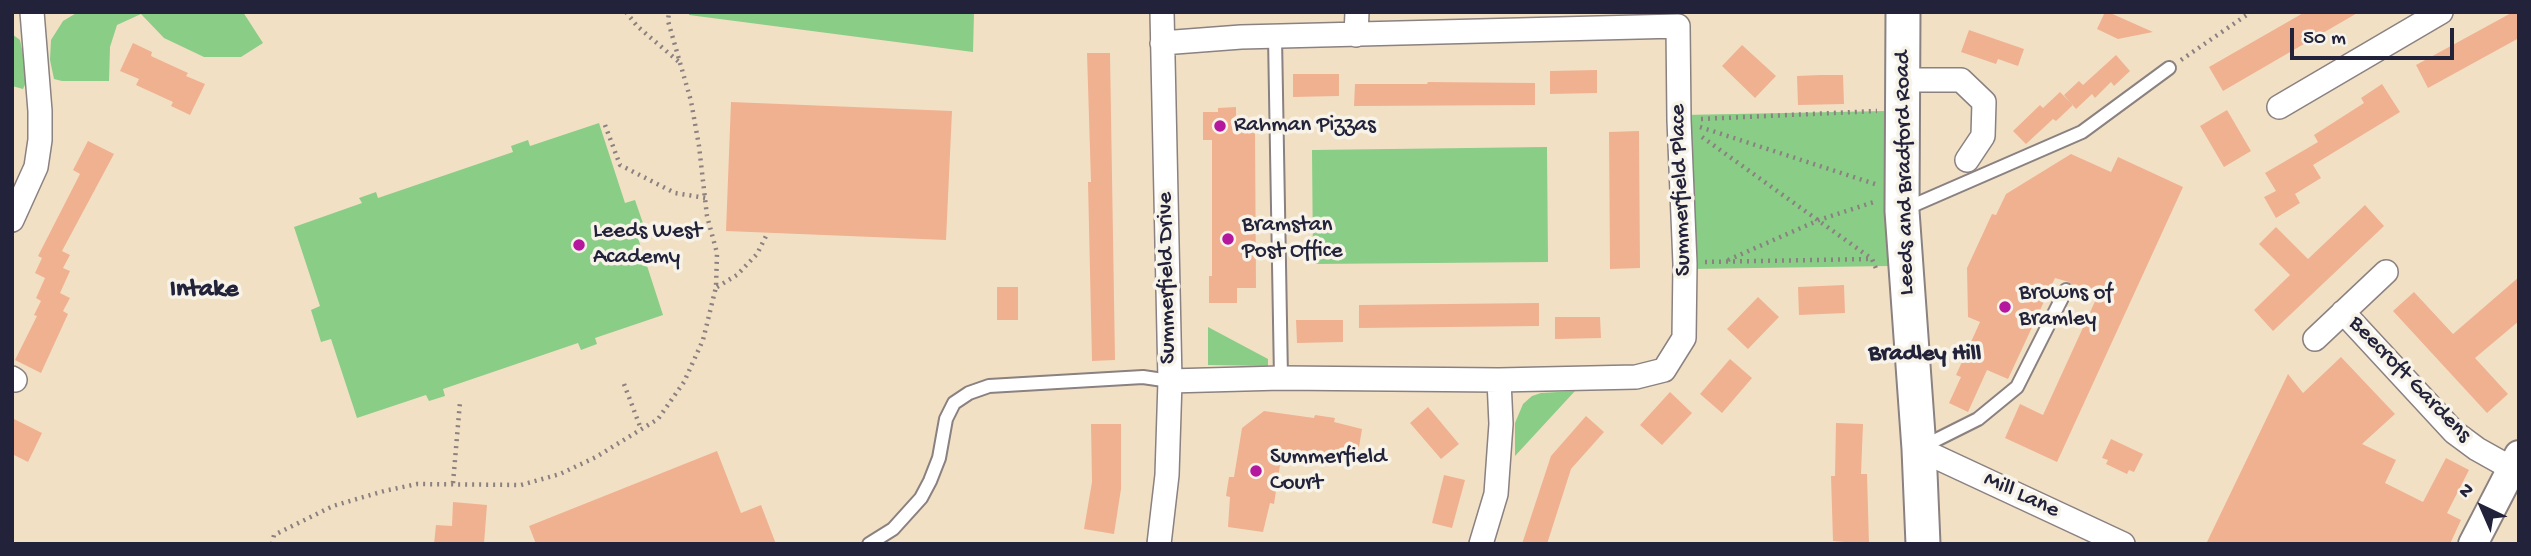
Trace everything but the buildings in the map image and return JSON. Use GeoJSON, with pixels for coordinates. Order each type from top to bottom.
{"type":"FeatureCollection","features":[{"type":"Feature","properties":{"kind":"main road","name":"Leeds and Bradford Road"},"geometry":{"type":"LineString","coordinates":[[1903,12],[1903,202],[1923,544]]}},
{"type":"Feature","properties":{"kind":"street"},"geometry":{"type":"LineString","coordinates":[[15,206],[36,167],[40,140],[32,12]]}},
{"type":"Feature","properties":{"kind":"street","name":"Summerfield Drive"},"geometry":{"type":"LineString","coordinates":[[1159,544],[1167,475],[1170,380],[1163,12]]}},
{"type":"Feature","properties":{"kind":"street"},"geometry":{"type":"LineString","coordinates":[[1356,35],[1357,12]]}},
{"type":"Feature","properties":{"kind":"street"},"geometry":{"type":"LineString","coordinates":[[2279,107],[2441,12]]}},
{"type":"Feature","properties":{"kind":"street","name":"Summerfield Place"},"geometry":{"type":"LineString","coordinates":[[1162,43],[1678,19],[1685,264],[1684,338],[1664,370],[1636,377],[1499,380],[1170,380]]}},
{"type":"Feature","properties":{"kind":"street"},"geometry":{"type":"LineString","coordinates":[[1904,80],[1961,80],[1984,102],[1983,136],[1967,160]]}},
{"type":"Feature","properties":{"kind":"street","name":"Beecroft Gardens"},"geometry":{"type":"LineString","coordinates":[[2315,339],[2386,272]]}},
{"type":"Feature","properties":{"kind":"street","name":"Beecroft Gardens"},"geometry":{"type":"LineString","coordinates":[[2343,313],[2454,432],[2477,449],[2515,462]]}},
{"type":"Feature","properties":{"kind":"street"},"geometry":{"type":"LineString","coordinates":[[1481,544],[1496,494],[1501,424],[1499,380]]}},
{"type":"Feature","properties":{"kind":"street","name":"Mill Lane"},"geometry":{"type":"LineString","coordinates":[[1919,449],[2123,544]]}},
{"type":"Feature","properties":{"kind":"street"},"geometry":{"type":"LineString","coordinates":[[2473,544],[2515,462]]}},
{"type":"Feature","properties":{"kind":"lane"},"geometry":{"type":"LineString","coordinates":[[1275,37],[1281,378]]}},
{"type":"Feature","properties":{"kind":"lane"},"geometry":{"type":"LineString","coordinates":[[1903,202],[2082,132],[2169,68]]}},
{"type":"Feature","properties":{"kind":"lane"},"geometry":{"type":"LineString","coordinates":[[1919,449],[1978,419],[2017,387],[2066,290]]}},
{"type":"Feature","properties":{"kind":"lane"},"geometry":{"type":"LineString","coordinates":[[869,544],[893,529],[921,498],[939,458],[946,419],[954,403],[969,393],[989,386],[1143,377],[1170,380]]}},
{"type":"Feature","properties":{"kind":"path"},"geometry":{"type":"LineString","coordinates":[[626,12],[637,26],[680,63]]}},
{"type":"Feature","properties":{"kind":"path"},"geometry":{"type":"LineString","coordinates":[[272,544],[274,536],[333,506],[384,491],[416,484],[521,485],[560,474],[596,457],[657,419],[684,382],[703,340],[716,287],[717,253],[707,216],[695,123],[668,21],[668,12]]}},
{"type":"Feature","properties":{"kind":"path"},"geometry":{"type":"LineString","coordinates":[[2169,68],[2251,12]]}},
{"type":"Feature","properties":{"kind":"path"},"geometry":{"type":"LineString","coordinates":[[1679,120],[1885,111]]}},
{"type":"Feature","properties":{"kind":"path"},"geometry":{"type":"LineString","coordinates":[[1679,120],[1903,202]]}},
{"type":"Feature","properties":{"kind":"path"},"geometry":{"type":"LineString","coordinates":[[1679,120],[1872,260],[1883,283]]}},
{"type":"Feature","properties":{"kind":"path"},"geometry":{"type":"LineString","coordinates":[[604,125],[620,165],[675,193],[706,198]]}},
{"type":"Feature","properties":{"kind":"path"},"geometry":{"type":"LineString","coordinates":[[1728,260],[1819,220],[1903,202]]}},
{"type":"Feature","properties":{"kind":"path"},"geometry":{"type":"LineString","coordinates":[[716,287],[737,275],[757,254],[768,232]]}},
{"type":"Feature","properties":{"kind":"path"},"geometry":{"type":"LineString","coordinates":[[1685,264],[1728,260],[1872,260]]}},
{"type":"Feature","properties":{"kind":"path"},"geometry":{"type":"LineString","coordinates":[[624,384],[641,429]]}},
{"type":"Feature","properties":{"kind":"path"},"geometry":{"type":"LineString","coordinates":[[453,483],[460,402]]}},
{"type":"Feature","properties":{"kind":"green space"},"geometry":{"type":"Polygon","coordinates":[[[78,12],[243,12],[263,43],[241,57],[204,57],[164,38],[141,14],[117,25],[110,47],[109,81],[54,79],[50,60],[51,40],[63,21],[78,12]]]}},
{"type":"Feature","properties":{"kind":"green space"},"geometry":{"type":"Polygon","coordinates":[[[689,12],[974,12],[973,52],[689,15],[689,12]]]}},
{"type":"Feature","properties":{"kind":"green space"},"geometry":{"type":"Polygon","coordinates":[[[12,34],[20,40],[28,78],[23,89],[12,86],[12,34]]]}},
{"type":"Feature","properties":{"kind":"green space"},"geometry":{"type":"Polygon","coordinates":[[[1885,111],[1890,266],[1690,269],[1683,115],[1885,111]]]}},
{"type":"Feature","properties":{"kind":"green space"},"geometry":{"type":"Polygon","coordinates":[[[599,123],[625,203],[635,200],[646,232],[637,235],[663,315],[595,338],[597,344],[581,350],[578,343],[443,389],[445,396],[429,401],[426,395],[357,418],[331,339],[321,342],[311,310],[320,306],[294,227],[362,203],[359,198],[376,192],[378,198],[513,152],[511,146],[528,140],[530,146],[599,123]]]}},
{"type":"Feature","properties":{"kind":"green space"},"geometry":{"type":"Polygon","coordinates":[[[1547,147],[1548,262],[1313,264],[1312,150],[1547,147]]]}},
{"type":"Feature","properties":{"kind":"green space"},"geometry":{"type":"Polygon","coordinates":[[[1208,327],[1268,359],[1268,366],[1208,365],[1208,327]]]}},
{"type":"Feature","properties":{"kind":"green space"},"geometry":{"type":"Polygon","coordinates":[[[1575,391],[1515,456],[1515,423],[1523,404],[1532,396],[1541,393],[1575,391]]]}},
{"type":"Feature","properties":{"kind":"place","name":"Rahman Pizzas"},"geometry":{"type":"Point","coordinates":[1220,126]}},
{"type":"Feature","properties":{"kind":"place","name":"Bramstan Post Office"},"geometry":{"type":"Point","coordinates":[1228,239]}},
{"type":"Feature","properties":{"kind":"place","name":"Leeds West Academy"},"geometry":{"type":"Point","coordinates":[579,245]}},
{"type":"Feature","properties":{"kind":"place","name":"Browns of Bramley"},"geometry":{"type":"Point","coordinates":[2005,307]}},
{"type":"Feature","properties":{"kind":"place","name":"Summerfield Court"},"geometry":{"type":"Point","coordinates":[1256,471]}},
{"type":"Feature","properties":{"kind":"district","name":"Intake"},"geometry":{"type":"Point","coordinates":[204,291]}},
{"type":"Feature","properties":{"kind":"district","name":"Bradley Hill"},"geometry":{"type":"Point","coordinates":[1925,355]}}]}
